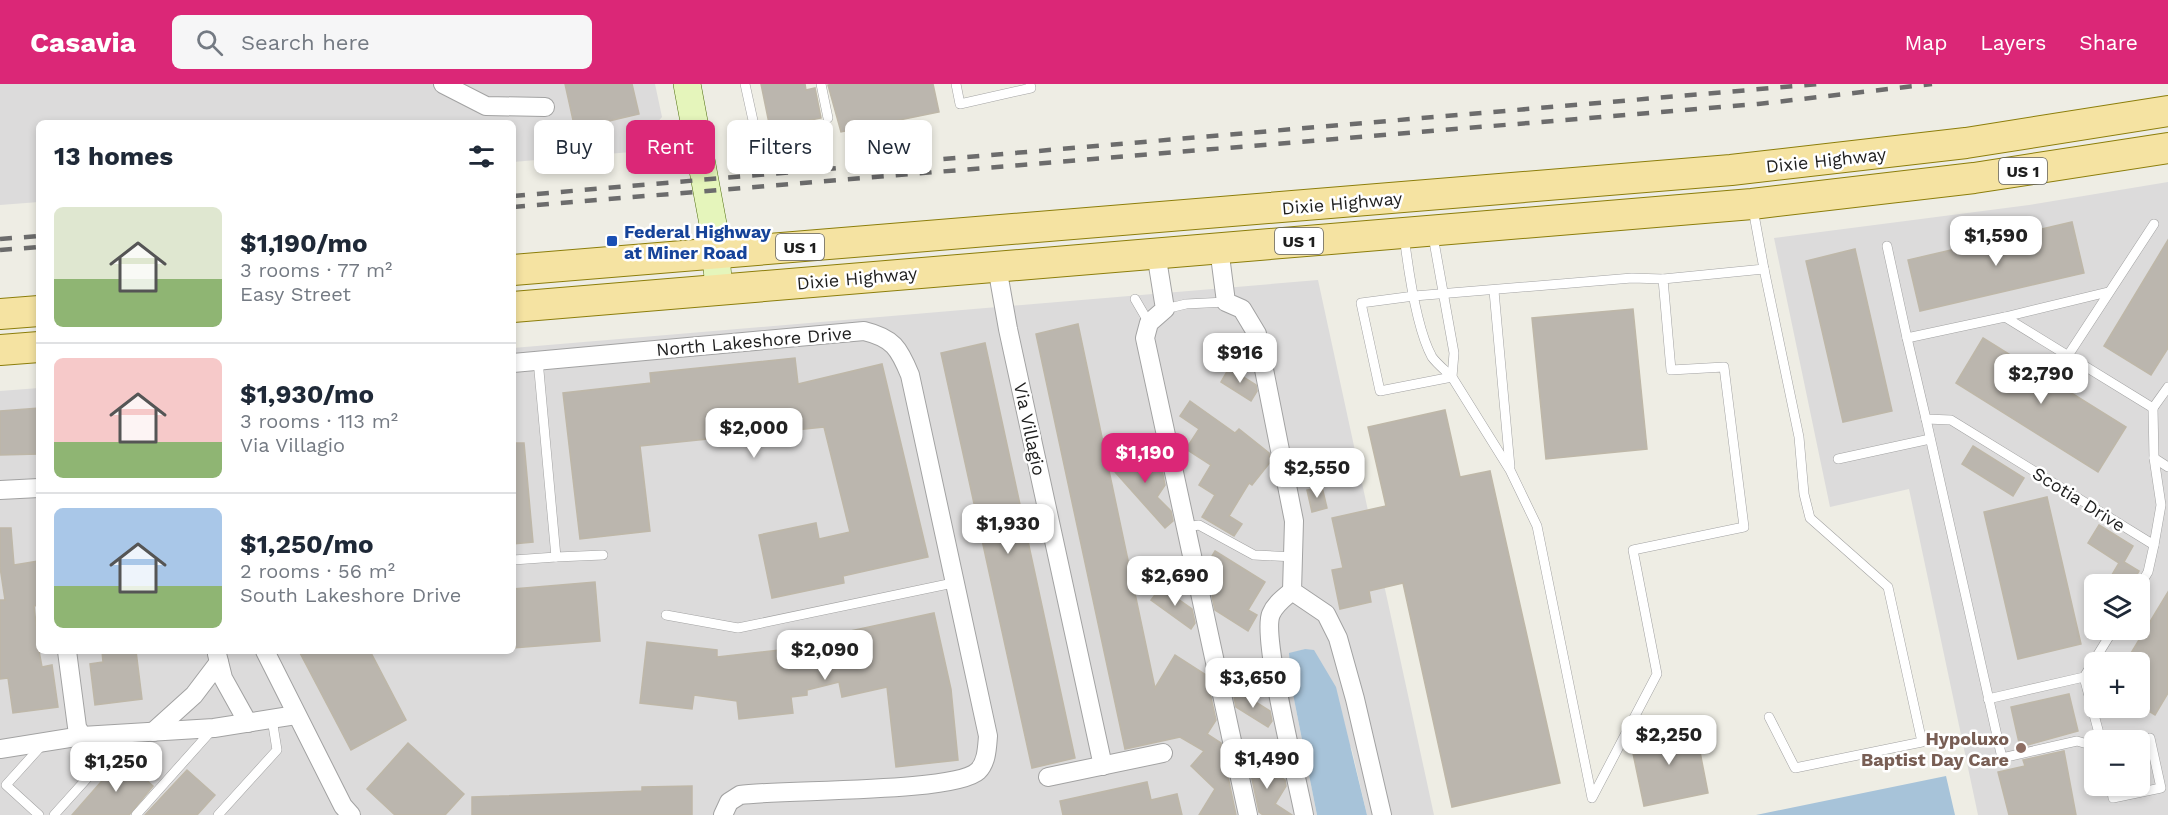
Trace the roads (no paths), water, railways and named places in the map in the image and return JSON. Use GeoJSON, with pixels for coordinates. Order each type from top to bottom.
{"type":"FeatureCollection","features":[{"type":"Feature","properties":{"kind":"main road","name":"Dixie Highway"},"geometry":{"type":"LineString","coordinates":[[516,270],[1452,194],[1874,155],[2168,111]]}},
{"type":"Feature","properties":{"kind":"main road","name":"Dixie Highway"},"geometry":{"type":"LineString","coordinates":[[516,307],[1752,204],[1974,178],[2168,148]]}},
{"type":"Feature","properties":{"kind":"main road"},"geometry":{"type":"LineString","coordinates":[[1874,155],[1878,190]]}},
{"type":"Feature","properties":{"kind":"main road"},"geometry":{"type":"LineString","coordinates":[[1418,231],[1452,194]]}},
{"type":"Feature","properties":{"kind":"main road"},"geometry":{"type":"LineString","coordinates":[[0,314],[36,311]]}},
{"type":"Feature","properties":{"kind":"main road"},"geometry":{"type":"LineString","coordinates":[[0,350],[36,347]]}},
{"type":"Feature","properties":{"kind":"street"},"geometry":{"type":"LineString","coordinates":[[443,84],[486,106],[545,107]]}},
{"type":"Feature","properties":{"kind":"street"},"geometry":{"type":"LineString","coordinates":[[687,84],[706,180],[719,289]]}},
{"type":"Feature","properties":{"kind":"street"},"geometry":{"type":"LineString","coordinates":[[1219,248],[1226,302],[1242,309],[1257,334],[1294,521],[1292,591],[1280,600],[1269,616],[1269,646],[1304,815]]}},
{"type":"Feature","properties":{"kind":"street"},"geometry":{"type":"LineString","coordinates":[[1156,253],[1165,309],[1149,323],[1145,338],[1248,815]]}},
{"type":"Feature","properties":{"kind":"street","name":"Via Villagio"},"geometry":{"type":"LineString","coordinates":[[997,267],[1103,766]]}},
{"type":"Feature","properties":{"kind":"street","name":"North Lakeshore Drive"},"geometry":{"type":"LineString","coordinates":[[516,363],[864,331],[883,335],[900,351],[909,375],[988,736],[986,756],[978,771],[958,781],[926,785],[740,795],[729,802],[723,815]]}},
{"type":"Feature","properties":{"kind":"street"},"geometry":{"type":"LineString","coordinates":[[0,490],[36,488]]}},
{"type":"Feature","properties":{"kind":"street"},"geometry":{"type":"LineString","coordinates":[[1292,591],[1326,614],[1338,638],[1382,815]]}},
{"type":"Feature","properties":{"kind":"street"},"geometry":{"type":"LineString","coordinates":[[67,654],[77,727],[82,736]]}},
{"type":"Feature","properties":{"kind":"street"},"geometry":{"type":"LineString","coordinates":[[266,654],[343,806],[351,815]]}},
{"type":"Feature","properties":{"kind":"street"},"geometry":{"type":"LineString","coordinates":[[218,656],[223,678],[248,723]]}},
{"type":"Feature","properties":{"kind":"street"},"geometry":{"type":"LineString","coordinates":[[153,732],[194,695],[218,656]]}},
{"type":"Feature","properties":{"kind":"street"},"geometry":{"type":"LineString","coordinates":[[0,749],[82,736],[214,728],[296,714]]}},
{"type":"Feature","properties":{"kind":"street"},"geometry":{"type":"LineString","coordinates":[[1048,777],[1162,753]]}},
{"type":"Feature","properties":{"kind":"lane"},"geometry":{"type":"LineString","coordinates":[[745,84],[753,120]]}},
{"type":"Feature","properties":{"kind":"lane"},"geometry":{"type":"LineString","coordinates":[[821,84],[828,117]]}},
{"type":"Feature","properties":{"kind":"lane"},"geometry":{"type":"LineString","coordinates":[[956,84],[960,104],[1031,88],[1030,84]]}},
{"type":"Feature","properties":{"kind":"lane"},"geometry":{"type":"LineString","coordinates":[[1752,204],[1799,437],[1804,494],[1810,518],[1888,588],[1922,742],[1795,768],[1769,717]]}},
{"type":"Feature","properties":{"kind":"lane"},"geometry":{"type":"LineString","coordinates":[[2067,357],[2154,224]]}},
{"type":"Feature","properties":{"kind":"lane"},"geometry":{"type":"LineString","coordinates":[[1418,231],[1442,295],[1454,353],[1452,377]]}},
{"type":"Feature","properties":{"kind":"lane"},"geometry":{"type":"LineString","coordinates":[[1418,231],[1414,296],[1433,358],[1452,377],[1510,470],[1537,526],[1592,798],[1657,674],[1633,550],[1744,527],[1724,368],[1671,370],[1663,279]]}},
{"type":"Feature","properties":{"kind":"lane"},"geometry":{"type":"LineString","coordinates":[[1887,246],[2002,758],[2077,741],[2084,743]]}},
{"type":"Feature","properties":{"kind":"lane"},"geometry":{"type":"LineString","coordinates":[[1452,377],[1380,391],[1361,303],[1414,296],[1632,278],[1663,279],[1764,269]]}},
{"type":"Feature","properties":{"kind":"lane"},"geometry":{"type":"LineString","coordinates":[[1494,291],[1510,470]]}},
{"type":"Feature","properties":{"kind":"lane"},"geometry":{"type":"LineString","coordinates":[[1907,338],[2108,292]]}},
{"type":"Feature","properties":{"kind":"lane"},"geometry":{"type":"LineString","coordinates":[[1135,299],[1149,323]]}},
{"type":"Feature","properties":{"kind":"lane"},"geometry":{"type":"LineString","coordinates":[[1165,309],[1186,304],[1226,302]]}},
{"type":"Feature","properties":{"kind":"lane"},"geometry":{"type":"LineString","coordinates":[[2005,317],[2153,408]]}},
{"type":"Feature","properties":{"kind":"lane"},"geometry":{"type":"LineString","coordinates":[[538,360],[556,557]]}},
{"type":"Feature","properties":{"kind":"lane"},"geometry":{"type":"LineString","coordinates":[[2147,574],[2161,505],[2154,458],[2153,408],[2168,387]]}},
{"type":"Feature","properties":{"kind":"lane","name":"Scotia Drive"},"geometry":{"type":"LineString","coordinates":[[1926,419],[1951,420],[2154,545]]}},
{"type":"Feature","properties":{"kind":"lane"},"geometry":{"type":"LineString","coordinates":[[1838,459],[1930,439]]}},
{"type":"Feature","properties":{"kind":"lane"},"geometry":{"type":"LineString","coordinates":[[2154,458],[2168,467]]}},
{"type":"Feature","properties":{"kind":"lane"},"geometry":{"type":"LineString","coordinates":[[1186,526],[1199,525],[1254,555],[1294,557]]}},
{"type":"Feature","properties":{"kind":"lane"},"geometry":{"type":"LineString","coordinates":[[516,560],[603,555]]}},
{"type":"Feature","properties":{"kind":"lane"},"geometry":{"type":"LineString","coordinates":[[666,615],[738,628],[953,583]]}},
{"type":"Feature","properties":{"kind":"lane"},"geometry":{"type":"LineString","coordinates":[[1988,699],[2084,677]]}},
{"type":"Feature","properties":{"kind":"lane"},"geometry":{"type":"LineString","coordinates":[[218,815],[277,750],[272,719]]}},
{"type":"Feature","properties":{"kind":"lane"},"geometry":{"type":"LineString","coordinates":[[136,815],[214,728]]}},
{"type":"Feature","properties":{"kind":"lane"},"geometry":{"type":"LineString","coordinates":[[54,815],[128,733]]}},
{"type":"Feature","properties":{"kind":"lane"},"geometry":{"type":"LineString","coordinates":[[2150,738],[2161,788],[2150,790]]}},
{"type":"Feature","properties":{"kind":"lane"},"geometry":{"type":"LineString","coordinates":[[39,815],[6,785],[43,744]]}},
{"type":"Feature","properties":{"kind":"water"},"geometry":{"type":"Polygon","coordinates":[[[1305,649],[1314,650],[1336,687],[1367,815],[1317,815],[1291,684],[1289,653],[1305,649]]]}},
{"type":"Feature","properties":{"kind":"water"},"geometry":{"type":"Polygon","coordinates":[[[1946,776],[1955,815],[1756,815],[1946,776]]]}},
{"type":"Feature","properties":{"kind":"railway"},"geometry":{"type":"LineString","coordinates":[[516,196],[1819,84]]}},
{"type":"Feature","properties":{"kind":"railway"},"geometry":{"type":"LineString","coordinates":[[516,207],[1758,104],[1932,84]]}},
{"type":"Feature","properties":{"kind":"railway"},"geometry":{"type":"LineString","coordinates":[[0,239],[36,236]]}},
{"type":"Feature","properties":{"kind":"railway"},"geometry":{"type":"LineString","coordinates":[[0,250],[36,247]]}},
{"type":"Feature","properties":{"kind":"place","name":"Federal Highway at Miner Road"},"geometry":{"type":"Point","coordinates":[612,241]}},
{"type":"Feature","properties":{"kind":"place","name":"Hypoluxo Baptist Day Care"},"geometry":{"type":"Point","coordinates":[2021,748]}}]}
